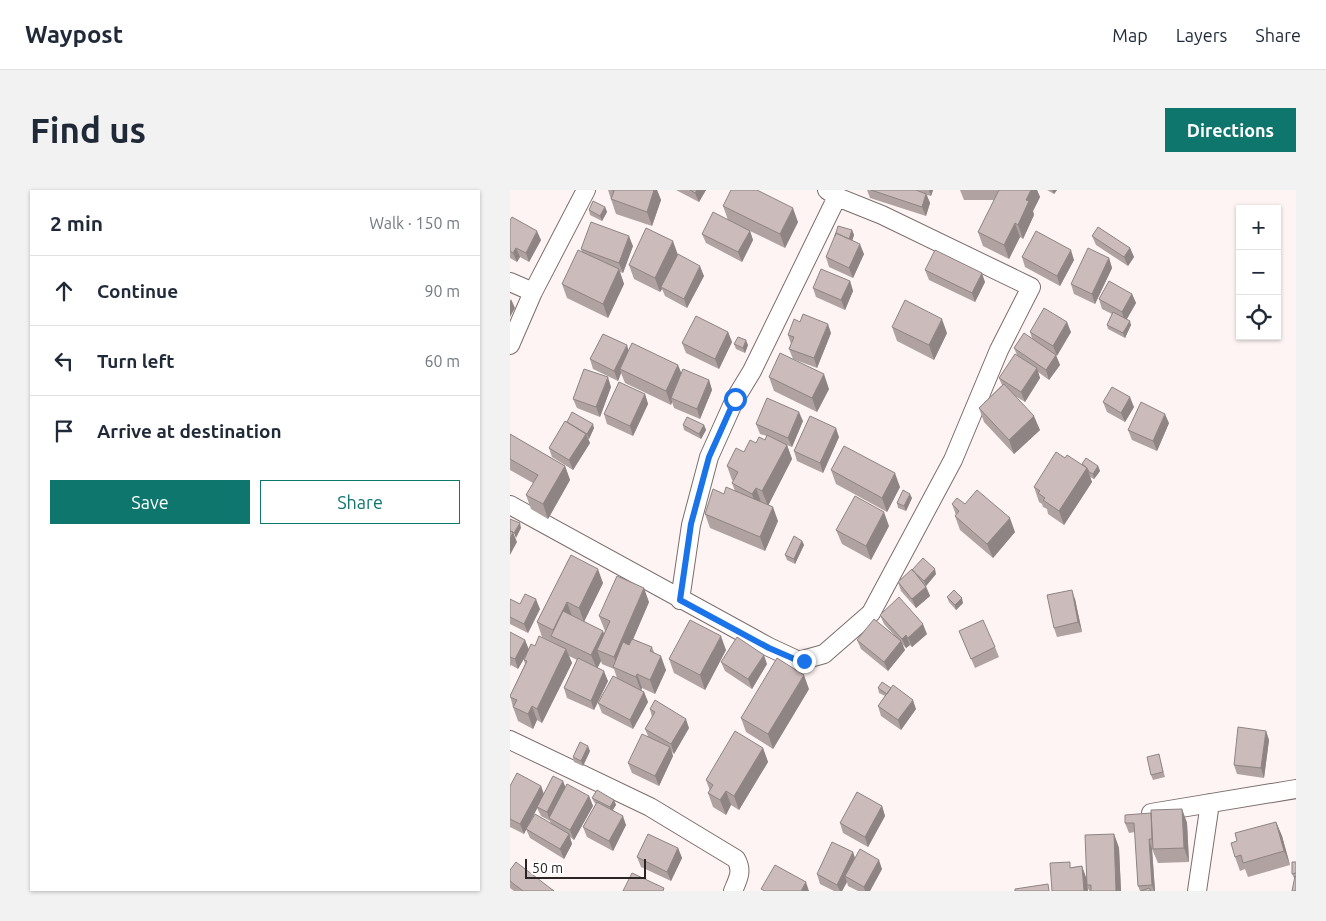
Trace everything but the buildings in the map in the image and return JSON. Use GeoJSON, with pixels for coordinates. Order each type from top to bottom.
{"type":"FeatureCollection","features":[{"type":"Feature","properties":{"kind":"street"},"geometry":{"type":"LineString","coordinates":[[510,345],[533,292],[586,190]]}},
{"type":"Feature","properties":{"kind":"street"},"geometry":{"type":"LineString","coordinates":[[510,505],[680,600],[769,648],[799,661],[824,654],[871,613],[953,460],[999,350],[1031,286],[832,193],[752,371],[735,399],[709,457],[691,524],[680,600]]}},
{"type":"Feature","properties":{"kind":"street"},"geometry":{"type":"LineString","coordinates":[[510,282],[533,292]]}},
{"type":"Feature","properties":{"kind":"street"},"geometry":{"type":"LineString","coordinates":[[510,740],[650,807],[736,859],[740,873],[733,891]]}},
{"type":"Feature","properties":{"kind":"street"},"geometry":{"type":"LineString","coordinates":[[1142,814],[1296,789]]}},
{"type":"Feature","properties":{"kind":"street"},"geometry":{"type":"LineString","coordinates":[[1197,891],[1210,803]]}},
{"type":"Feature","properties":{"kind":"route"},"geometry":{"type":"LineString","coordinates":[[735,399],[709,457],[691,524],[680,600],[769,648],[799,661],[804,661]]}}]}
